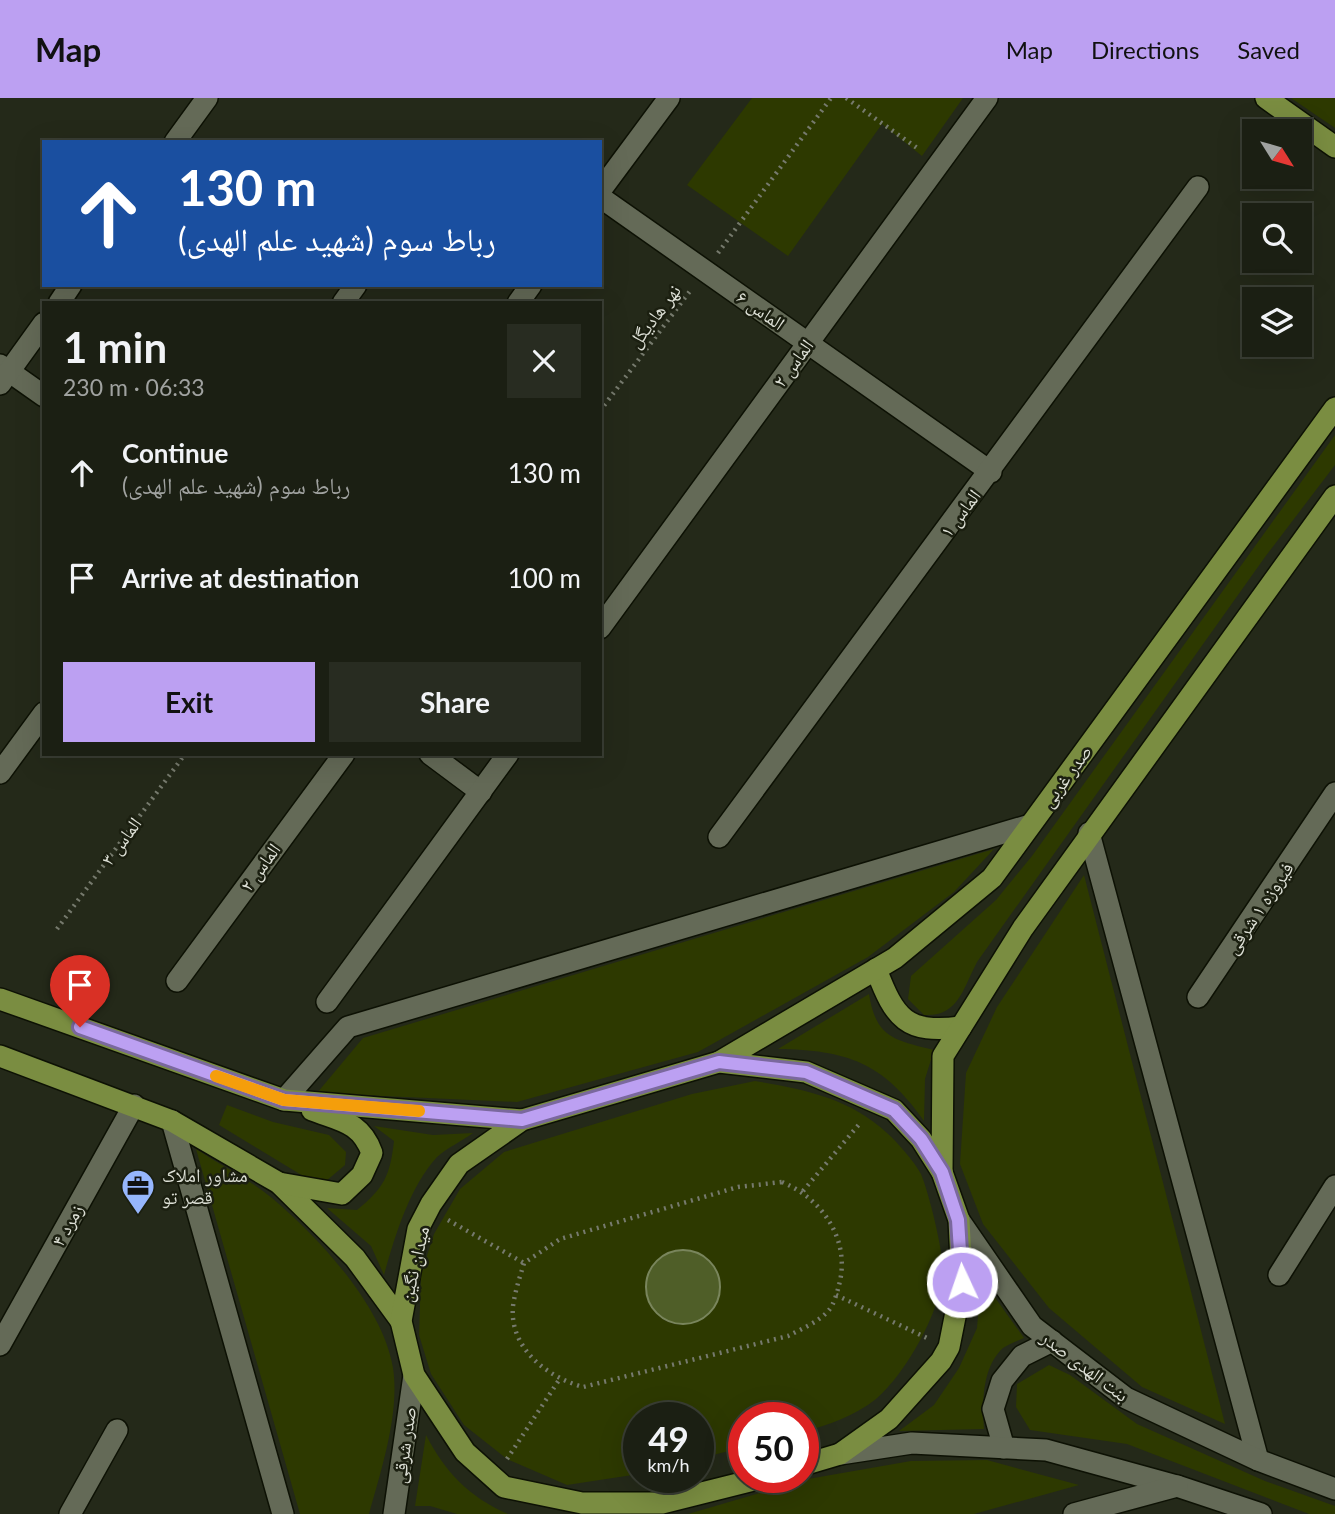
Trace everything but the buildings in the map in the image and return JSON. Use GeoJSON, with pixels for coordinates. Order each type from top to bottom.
{"type":"FeatureCollection","features":[{"type":"Feature","properties":{"kind":"main road"},"geometry":{"type":"LineString","coordinates":[[1266,98],[1335,146]]}},
{"type":"Feature","properties":{"kind":"main road","name":"صدر غربی"},"geometry":{"type":"LineString","coordinates":[[719,1062],[895,958],[992,878],[1335,408]]}},
{"type":"Feature","properties":{"kind":"main road"},"geometry":{"type":"LineString","coordinates":[[942,1172],[943,1056],[1023,928],[1335,496]]}},
{"type":"Feature","properties":{"kind":"main road"},"geometry":{"type":"LineString","coordinates":[[876,969],[888,1001],[908,1025],[933,1030],[961,1027]]}},
{"type":"Feature","properties":{"kind":"main road"},"geometry":{"type":"LineString","coordinates":[[0,999],[352,1125],[366,1135],[372,1153],[362,1175],[342,1194],[279,1183]]}},
{"type":"Feature","properties":{"kind":"main road"},"geometry":{"type":"LineString","coordinates":[[0,1056],[172,1121],[279,1183],[355,1258],[401,1321]]}},
{"type":"Feature","properties":{"kind":"main road","name":"میدان نگین"},"geometry":{"type":"LineString","coordinates":[[728,1486],[662,1503],[582,1503],[504,1486],[465,1452],[414,1375],[401,1321],[418,1229],[431,1204],[459,1164],[522,1120],[719,1062],[806,1072],[876,1100],[894,1110],[912,1129],[942,1172],[958,1220],[962,1282],[949,1347],[941,1361],[889,1419],[840,1454],[819,1460]]}},
{"type":"Feature","properties":{"kind":"main road"},"geometry":{"type":"LineString","coordinates":[[284,1100],[522,1120]]}},
{"type":"Feature","properties":{"kind":"street"},"geometry":{"type":"LineString","coordinates":[[176,140],[207,98]]}},
{"type":"Feature","properties":{"kind":"street"},"geometry":{"type":"LineString","coordinates":[[602,188],[669,98]]}},
{"type":"Feature","properties":{"kind":"street","name":"الماس ۲"},"geometry":{"type":"LineString","coordinates":[[602,625],[987,98]]}},
{"type":"Feature","properties":{"kind":"street","name":"الماس ۱"},"geometry":{"type":"LineString","coordinates":[[719,837],[1198,187]]}},
{"type":"Feature","properties":{"kind":"street","name":"الماس ۶"},"geometry":{"type":"LineString","coordinates":[[602,198],[990,472]]}},
{"type":"Feature","properties":{"kind":"street"},"geometry":{"type":"LineString","coordinates":[[42,325],[3,374],[42,395]]}},
{"type":"Feature","properties":{"kind":"street"},"geometry":{"type":"LineString","coordinates":[[0,773],[42,716]]}},
{"type":"Feature","properties":{"kind":"street","name":"الماس ۲"},"geometry":{"type":"LineString","coordinates":[[177,981],[343,756]]}},
{"type":"Feature","properties":{"kind":"street"},"geometry":{"type":"LineString","coordinates":[[433,756],[481,792]]}},
{"type":"Feature","properties":{"kind":"street"},"geometry":{"type":"LineString","coordinates":[[327,1002],[507,756]]}},
{"type":"Feature","properties":{"kind":"street","name":"فیروزه ۱ شرقی"},"geometry":{"type":"LineString","coordinates":[[1198,997],[1327,824],[1335,793]]}},
{"type":"Feature","properties":{"kind":"street"},"geometry":{"type":"LineString","coordinates":[[284,1100],[348,1027],[1030,825]]}},
{"type":"Feature","properties":{"kind":"street"},"geometry":{"type":"LineString","coordinates":[[1090,833],[1258,1461]]}},
{"type":"Feature","properties":{"kind":"street","name":"زمرد ۴"},"geometry":{"type":"LineString","coordinates":[[0,1346],[134,1105]]}},
{"type":"Feature","properties":{"kind":"street"},"geometry":{"type":"LineString","coordinates":[[172,1121],[283,1514]]}},
{"type":"Feature","properties":{"kind":"street"},"geometry":{"type":"LineString","coordinates":[[1279,1275],[1335,1186]]}},
{"type":"Feature","properties":{"kind":"street","name":"بنت الهدی صدر"},"geometry":{"type":"LineString","coordinates":[[958,1220],[1032,1326],[1126,1398],[1258,1461],[1335,1489]]}},
{"type":"Feature","properties":{"kind":"street"},"geometry":{"type":"LineString","coordinates":[[1004,1448],[993,1409],[1002,1381],[1022,1356],[1052,1341]]}},
{"type":"Feature","properties":{"kind":"street","name":"صدر شرقی"},"geometry":{"type":"LineString","coordinates":[[394,1514],[414,1375]]}},
{"type":"Feature","properties":{"kind":"street"},"geometry":{"type":"LineString","coordinates":[[71,1514],[117,1430]]}},
{"type":"Feature","properties":{"kind":"street"},"geometry":{"type":"LineString","coordinates":[[840,1454],[912,1443],[1046,1450],[1177,1486],[1261,1514]]}},
{"type":"Feature","properties":{"kind":"street"},"geometry":{"type":"LineString","coordinates":[[1074,1514],[1177,1486]]}},
{"type":"Feature","properties":{"kind":"street"},"geometry":{"type":"LineString","coordinates":[[635,1514],[662,1503]]}},
{"type":"Feature","properties":{"kind":"path","name":"نهر هادیگل"},"geometry":{"type":"LineString","coordinates":[[602,408],[831,98]]}},
{"type":"Feature","properties":{"kind":"path"},"geometry":{"type":"LineString","coordinates":[[846,98],[939,163]]}},
{"type":"Feature","properties":{"kind":"path","name":"الماس ۳"},"geometry":{"type":"LineString","coordinates":[[57,929],[184,756]]}},
{"type":"Feature","properties":{"kind":"path"},"geometry":{"type":"LineString","coordinates":[[803,1191],[865,1117]]}},
{"type":"Feature","properties":{"kind":"path"},"geometry":{"type":"LineString","coordinates":[[782,1182],[803,1191],[824,1212],[838,1236],[844,1266],[830,1310],[788,1336],[583,1387],[559,1380],[534,1362],[519,1336],[513,1308],[524,1263],[560,1239],[738,1187],[782,1182]]}},
{"type":"Feature","properties":{"kind":"path"},"geometry":{"type":"LineString","coordinates":[[444,1218],[524,1263]]}},
{"type":"Feature","properties":{"kind":"path"},"geometry":{"type":"LineString","coordinates":[[836,1295],[921,1335]]}},
{"type":"Feature","properties":{"kind":"path"},"geometry":{"type":"LineString","coordinates":[[507,1459],[559,1380]]}},
{"type":"Feature","properties":{"kind":"shaded area"},"geometry":{"type":"Polygon","coordinates":[[[752,98],[963,98],[922,156],[882,124],[788,256],[687,185],[752,98]]]}},
{"type":"Feature","properties":{"kind":"shaded area"},"geometry":{"type":"Polygon","coordinates":[[[1291,98],[1335,98],[1335,128],[1291,98]]]}},
{"type":"Feature","properties":{"kind":"shaded area"},"geometry":{"type":"Polygon","coordinates":[[[1335,435],[1335,465],[1265,557],[977,962],[958,999],[945,1011],[924,1015],[908,999],[911,976],[996,900],[1032,856],[1335,435]]]}},
{"type":"Feature","properties":{"kind":"shaded area"},"geometry":{"type":"Polygon","coordinates":[[[994,849],[954,892],[868,957],[698,1052],[517,1102],[317,1093],[363,1038],[994,849]]]}},
{"type":"Feature","properties":{"kind":"shaded area"},"geometry":{"type":"Polygon","coordinates":[[[1084,875],[1225,1424],[1142,1387],[1049,1308],[983,1224],[960,1164],[966,1073],[997,1007],[1084,875]]]}},
{"type":"Feature","properties":{"kind":"shaded area"},"geometry":{"type":"Polygon","coordinates":[[[869,994],[876,1020],[889,1035],[934,1050],[925,1079],[924,1121],[893,1085],[861,1063],[824,1052],[778,1049],[869,994]]]}},
{"type":"Feature","properties":{"kind":"shaded area"},"geometry":{"type":"Polygon","coordinates":[[[755,1081],[842,1103],[873,1121],[887,1133],[906,1152],[921,1174],[939,1238],[943,1264],[935,1306],[920,1341],[899,1374],[876,1399],[850,1415],[819,1427],[819,1402],[728,1402],[728,1451],[714,1455],[714,1402],[623,1402],[623,1476],[567,1485],[507,1459],[464,1425],[431,1374],[419,1335],[421,1274],[434,1234],[460,1189],[504,1152],[692,1094],[755,1081]],[[706,1257],[650,1268],[646,1286],[651,1304],[662,1318],[675,1324],[690,1323],[704,1317],[714,1306],[719,1291],[717,1275],[706,1257]]]}},
{"type":"Feature","properties":{"kind":"shaded area"},"geometry":{"type":"Polygon","coordinates":[[[227,1105],[273,1122],[329,1135],[346,1152],[345,1165],[325,1182],[303,1176],[219,1125],[227,1105]]]}},
{"type":"Feature","properties":{"kind":"shaded area"},"geometry":{"type":"Polygon","coordinates":[[[374,1126],[433,1135],[473,1133],[437,1157],[418,1183],[398,1229],[384,1275],[371,1246],[327,1208],[357,1210],[380,1188],[388,1172],[394,1141],[374,1126]]]}},
{"type":"Feature","properties":{"kind":"shaded area"},"geometry":{"type":"Polygon","coordinates":[[[196,1149],[254,1185],[290,1214],[346,1275],[376,1321],[387,1345],[393,1368],[394,1404],[388,1442],[369,1514],[300,1514],[196,1149]]]}},
{"type":"Feature","properties":{"kind":"shaded area"},"geometry":{"type":"Polygon","coordinates":[[[676,1250],[690,1250],[704,1256],[714,1266],[720,1287],[718,1301],[704,1318],[690,1324],[676,1324],[662,1318],[652,1308],[646,1294],[646,1280],[652,1266],[662,1256],[676,1250]]]}},
{"type":"Feature","properties":{"kind":"shaded area"},"geometry":{"type":"Polygon","coordinates":[[[981,1278],[1024,1338],[1003,1348],[991,1365],[985,1386],[984,1429],[899,1431],[934,1405],[959,1368],[977,1328],[981,1278]]]}},
{"type":"Feature","properties":{"kind":"shaded area"},"geometry":{"type":"Polygon","coordinates":[[[1049,1365],[1070,1375],[1137,1424],[1265,1481],[1335,1506],[1335,1514],[1309,1514],[1127,1444],[1030,1430],[1016,1407],[1017,1384],[1049,1365]]]}},
{"type":"Feature","properties":{"kind":"shaded area"},"geometry":{"type":"Polygon","coordinates":[[[426,1435],[441,1461],[460,1482],[481,1500],[508,1514],[457,1514],[430,1506],[415,1506],[426,1435]]]}},
{"type":"Feature","properties":{"kind":"shaded area"},"geometry":{"type":"Polygon","coordinates":[[[987,1460],[1079,1485],[974,1514],[688,1514],[760,1493],[819,1493],[819,1477],[911,1461],[987,1460]]]}},
{"type":"Feature","properties":{"kind":"slow traffic"},"geometry":{"type":"LineString","coordinates":[[216,1076],[284,1100],[419,1111]]}},
{"type":"Feature","properties":{"kind":"place","name":"مشاور املاک قصر تو"},"geometry":{"type":"Point","coordinates":[138,1216]}},
{"type":"Feature","properties":{"kind":"route"},"geometry":{"type":"LineString","coordinates":[[80,1027],[284,1100],[522,1120],[663,1076],[719,1062],[806,1072],[894,1110],[921,1139],[942,1172],[958,1220],[962,1282]]}}]}
